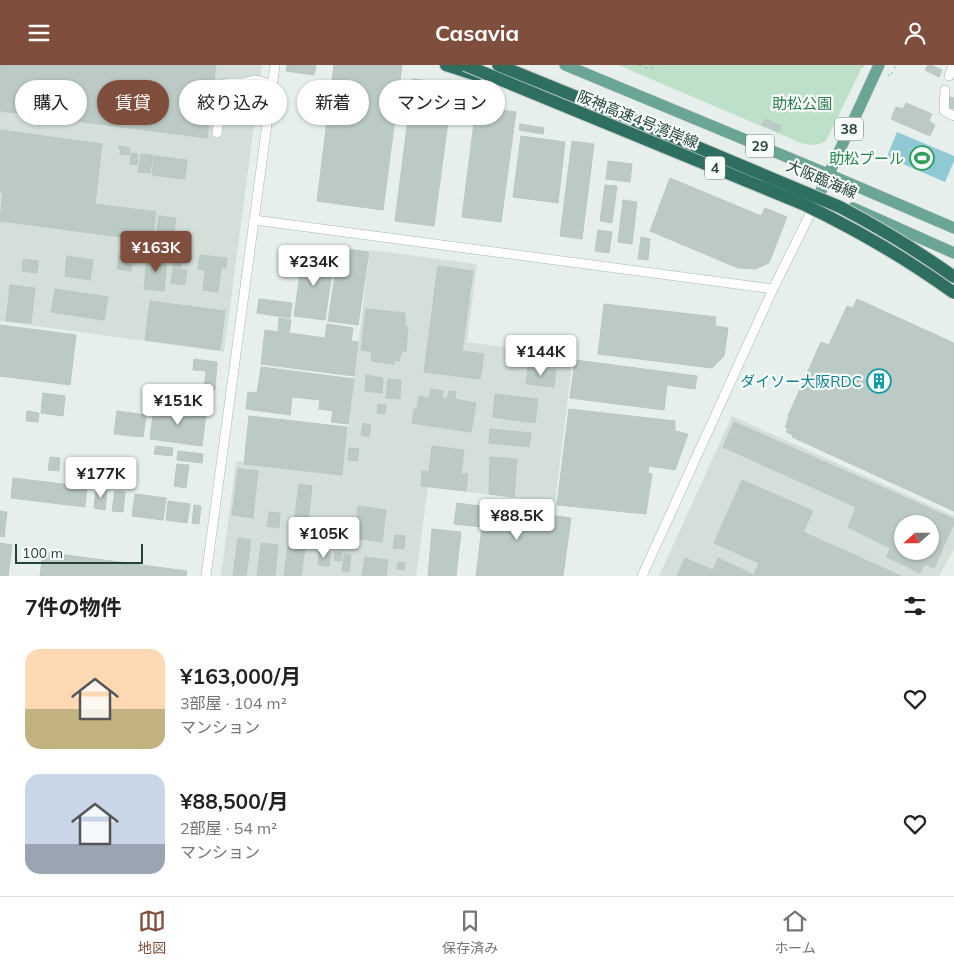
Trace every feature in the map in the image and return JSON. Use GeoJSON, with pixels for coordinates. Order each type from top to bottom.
{"type":"FeatureCollection","features":[{"type":"Feature","properties":{"kind":"highway"},"geometry":{"type":"LineString","coordinates":[[446,65],[543,97]]}},
{"type":"Feature","properties":{"kind":"highway","name":"阪神高速4号湾岸線"},"geometry":{"type":"LineString","coordinates":[[465,65],[805,205],[837,220],[897,254],[954,293]]}},
{"type":"Feature","properties":{"kind":"highway","name":"阪神高速4号湾岸線"},"geometry":{"type":"LineString","coordinates":[[498,65],[840,207],[903,243],[954,277]]}},
{"type":"Feature","properties":{"kind":"highway"},"geometry":{"type":"LineString","coordinates":[[507,65],[622,115]]}},
{"type":"Feature","properties":{"kind":"main road"},"geometry":{"type":"LineString","coordinates":[[474,65],[495,72],[532,74]]}},
{"type":"Feature","properties":{"kind":"main road","name":"大阪臨海線"},"geometry":{"type":"LineString","coordinates":[[511,65],[820,193],[954,253]]}},
{"type":"Feature","properties":{"kind":"main road","name":"大阪臨海線"},"geometry":{"type":"LineString","coordinates":[[565,65],[954,228]]}},
{"type":"Feature","properties":{"kind":"main road","name":"38"},"geometry":{"type":"LineString","coordinates":[[820,193],[879,65]]}},
{"type":"Feature","properties":{"kind":"street"},"geometry":{"type":"LineString","coordinates":[[273,80],[275,65]]}},
{"type":"Feature","properties":{"kind":"street"},"geometry":{"type":"LineString","coordinates":[[949,76],[953,65]]}},
{"type":"Feature","properties":{"kind":"street"},"geometry":{"type":"LineString","coordinates":[[945,90],[944,111],[954,116]]}},
{"type":"Feature","properties":{"kind":"street"},"geometry":{"type":"LineString","coordinates":[[217,133],[218,125]]}},
{"type":"Feature","properties":{"kind":"street"},"geometry":{"type":"LineString","coordinates":[[206,576],[267,125]]}},
{"type":"Feature","properties":{"kind":"street"},"geometry":{"type":"LineString","coordinates":[[642,576],[773,289],[820,193]]}},
{"type":"Feature","properties":{"kind":"street"},"geometry":{"type":"LineString","coordinates":[[254,220],[773,289]]}},
{"type":"Feature","properties":{"kind":"path"},"geometry":{"type":"LineString","coordinates":[[639,65],[650,69],[657,65]]}},
{"type":"Feature","properties":{"kind":"path"},"geometry":{"type":"LineString","coordinates":[[888,73],[890,77],[896,65]]}},
{"type":"Feature","properties":{"kind":"shaded area"},"geometry":{"type":"Polygon","coordinates":[[[0,65],[262,65],[260,80],[179,80],[179,125],[254,125],[224,352],[0,321],[0,65]]]}},
{"type":"Feature","properties":{"kind":"shaded area"},"geometry":{"type":"Polygon","coordinates":[[[370,250],[477,264],[467,342],[573,356],[555,503],[428,487],[416,576],[221,576],[236,461],[342,475],[370,250]]]}},
{"type":"Feature","properties":{"kind":"shaded area"},"geometry":{"type":"Polygon","coordinates":[[[732,416],[954,516],[954,549],[939,576],[659,576],[732,416]]]}},
{"type":"Feature","properties":{"kind":"green space","name":"助松公園"},"geometry":{"type":"Polygon","coordinates":[[[618,65],[863,65],[826,141],[811,145],[797,141],[618,65]]]}},
{"type":"Feature","properties":{"kind":"water","name":"助松プール"},"geometry":{"type":"Polygon","coordinates":[[[897,132],[954,156],[954,161],[945,182],[887,157],[897,132]]]}},
{"type":"Feature","properties":{"kind":"building"},"geometry":{"type":"Polygon","coordinates":[[[0,65],[216,65],[214,80],[179,80],[179,125],[209,125],[207,138],[107,125],[169,125],[169,80],[97,80],[97,124],[87,122],[87,80],[15,80],[15,113],[0,111],[0,65]]]}},
{"type":"Feature","properties":{"kind":"building"},"geometry":{"type":"Polygon","coordinates":[[[287,65],[316,65],[314,75],[286,71],[287,65]]]}},
{"type":"Feature","properties":{"kind":"building"},"geometry":{"type":"Polygon","coordinates":[[[334,65],[402,65],[400,80],[379,80],[379,125],[394,125],[383,210],[317,201],[326,125],[369,125],[369,80],[332,80],[334,65]]]}},
{"type":"Feature","properties":{"kind":"building"},"geometry":{"type":"Polygon","coordinates":[[[928,65],[942,70],[939,77],[925,70],[928,65]]]}},
{"type":"Feature","properties":{"kind":"building"},"geometry":{"type":"Polygon","coordinates":[[[950,97],[954,98],[954,109],[948,108],[950,97]]]}},
{"type":"Feature","properties":{"kind":"building"},"geometry":{"type":"Polygon","coordinates":[[[906,103],[932,114],[929,121],[935,125],[930,136],[891,119],[896,107],[903,109],[906,103]]]}},
{"type":"Feature","properties":{"kind":"building"},"geometry":{"type":"Polygon","coordinates":[[[505,111],[516,112],[501,222],[462,217],[474,125],[505,125],[505,111]]]}},
{"type":"Feature","properties":{"kind":"building"},"geometry":{"type":"Polygon","coordinates":[[[765,119],[782,126],[779,132],[762,125],[765,119]]]}},
{"type":"Feature","properties":{"kind":"building"},"geometry":{"type":"Polygon","coordinates":[[[520,124],[544,128],[543,134],[519,130],[520,124]]]}},
{"type":"Feature","properties":{"kind":"building"},"geometry":{"type":"Polygon","coordinates":[[[407,125],[448,125],[434,226],[395,221],[407,125]]]}},
{"type":"Feature","properties":{"kind":"building"},"geometry":{"type":"Polygon","coordinates":[[[0,130],[102,144],[95,204],[156,212],[152,241],[0,221],[3,193],[0,192],[0,130]]]}},
{"type":"Feature","properties":{"kind":"building"},"geometry":{"type":"Polygon","coordinates":[[[521,136],[565,142],[558,203],[513,197],[521,136]]]}},
{"type":"Feature","properties":{"kind":"building"},"geometry":{"type":"Polygon","coordinates":[[[572,141],[594,144],[582,239],[560,236],[572,141]]]}},
{"type":"Feature","properties":{"kind":"building"},"geometry":{"type":"Polygon","coordinates":[[[119,146],[130,148],[129,155],[120,154],[121,149],[119,149],[119,146]]]}},
{"type":"Feature","properties":{"kind":"building"},"geometry":{"type":"Polygon","coordinates":[[[131,153],[138,154],[137,165],[130,164],[131,153]]]}},
{"type":"Feature","properties":{"kind":"building"},"geometry":{"type":"Polygon","coordinates":[[[141,154],[153,155],[150,173],[138,172],[141,154]]]}},
{"type":"Feature","properties":{"kind":"building"},"geometry":{"type":"Polygon","coordinates":[[[154,156],[187,160],[185,179],[152,175],[154,156]]]}},
{"type":"Feature","properties":{"kind":"building"},"geometry":{"type":"Polygon","coordinates":[[[608,161],[632,164],[630,182],[606,179],[608,161]]]}},
{"type":"Feature","properties":{"kind":"building"},"geometry":{"type":"Polygon","coordinates":[[[670,178],[761,216],[765,208],[787,217],[769,263],[755,269],[738,268],[650,231],[670,178]]]}},
{"type":"Feature","properties":{"kind":"building"},"geometry":{"type":"Polygon","coordinates":[[[605,185],[617,186],[612,223],[600,221],[605,185]]]}},
{"type":"Feature","properties":{"kind":"building"},"geometry":{"type":"Polygon","coordinates":[[[623,200],[637,202],[632,244],[618,242],[623,200]]]}},
{"type":"Feature","properties":{"kind":"building"},"geometry":{"type":"Polygon","coordinates":[[[159,216],[176,218],[174,231],[171,231],[170,239],[156,238],[159,216]]]}},
{"type":"Feature","properties":{"kind":"building"},"geometry":{"type":"Polygon","coordinates":[[[598,230],[612,232],[609,253],[595,251],[598,230]]]}},
{"type":"Feature","properties":{"kind":"building"},"geometry":{"type":"Polygon","coordinates":[[[641,237],[650,239],[648,260],[638,259],[641,237]]]}},
{"type":"Feature","properties":{"kind":"building"},"geometry":{"type":"Polygon","coordinates":[[[339,248],[369,252],[358,325],[328,321],[339,248]]]}},
{"type":"Feature","properties":{"kind":"building"},"geometry":{"type":"Polygon","coordinates":[[[174,253],[182,254],[181,267],[173,266],[174,253]]]}},
{"type":"Feature","properties":{"kind":"building"},"geometry":{"type":"Polygon","coordinates":[[[303,253],[334,258],[325,320],[294,316],[303,253]]]}},
{"type":"Feature","properties":{"kind":"building"},"geometry":{"type":"Polygon","coordinates":[[[119,255],[133,257],[131,271],[117,269],[119,255]]]}},
{"type":"Feature","properties":{"kind":"building"},"geometry":{"type":"Polygon","coordinates":[[[200,255],[227,258],[226,268],[221,268],[218,292],[203,290],[205,270],[198,269],[200,255]]]}},
{"type":"Feature","properties":{"kind":"building"},"geometry":{"type":"Polygon","coordinates":[[[67,256],[93,260],[90,280],[65,276],[67,256]]]}},
{"type":"Feature","properties":{"kind":"building"},"geometry":{"type":"Polygon","coordinates":[[[147,256],[167,258],[164,291],[144,289],[147,256]]]}},
{"type":"Feature","properties":{"kind":"building"},"geometry":{"type":"Polygon","coordinates":[[[23,259],[38,261],[37,273],[22,271],[23,259]]]}},
{"type":"Feature","properties":{"kind":"building"},"geometry":{"type":"Polygon","coordinates":[[[438,266],[473,271],[462,351],[484,354],[480,379],[424,372],[438,266]]]}},
{"type":"Feature","properties":{"kind":"building"},"geometry":{"type":"Polygon","coordinates":[[[173,268],[187,270],[185,285],[171,283],[173,268]]]}},
{"type":"Feature","properties":{"kind":"building"},"geometry":{"type":"Polygon","coordinates":[[[10,285],[35,288],[31,323],[6,321],[10,285]]]}},
{"type":"Feature","properties":{"kind":"building"},"geometry":{"type":"Polygon","coordinates":[[[55,289],[108,297],[104,320],[51,312],[55,289]]]}},
{"type":"Feature","properties":{"kind":"building"},"geometry":{"type":"Polygon","coordinates":[[[259,299],[292,303],[290,318],[257,313],[259,299]]]}},
{"type":"Feature","properties":{"kind":"building","name":"ダイソー大阪RDC"},"geometry":{"type":"Polygon","coordinates":[[[857,299],[954,343],[954,511],[792,437],[793,435],[786,432],[788,428],[785,427],[788,416],[821,342],[829,345],[847,306],[853,308],[857,299]]]}},
{"type":"Feature","properties":{"kind":"building"},"geometry":{"type":"Polygon","coordinates":[[[150,301],[225,311],[220,350],[145,340],[150,301]]]}},
{"type":"Feature","properties":{"kind":"building"},"geometry":{"type":"Polygon","coordinates":[[[604,304],[716,317],[715,326],[728,328],[724,356],[712,368],[598,354],[604,304]]]}},
{"type":"Feature","properties":{"kind":"building"},"geometry":{"type":"Polygon","coordinates":[[[366,309],[405,313],[405,327],[408,327],[406,351],[402,352],[399,361],[394,360],[394,364],[371,361],[372,352],[361,350],[366,309]]]}},
{"type":"Feature","properties":{"kind":"building"},"geometry":{"type":"Polygon","coordinates":[[[279,318],[291,320],[289,333],[325,338],[327,324],[353,328],[351,341],[358,342],[354,376],[261,364],[265,330],[278,332],[279,318]]]}},
{"type":"Feature","properties":{"kind":"building"},"geometry":{"type":"Polygon","coordinates":[[[0,325],[76,335],[70,385],[0,376],[0,325]]]}},
{"type":"Feature","properties":{"kind":"building"},"geometry":{"type":"Polygon","coordinates":[[[194,359],[217,362],[215,390],[204,389],[206,371],[193,370],[194,359]]]}},
{"type":"Feature","properties":{"kind":"building"},"geometry":{"type":"Polygon","coordinates":[[[575,360],[697,376],[695,389],[667,385],[664,410],[570,398],[575,360]]]}},
{"type":"Feature","properties":{"kind":"building"},"geometry":{"type":"Polygon","coordinates":[[[528,366],[556,370],[554,387],[526,384],[528,366]]]}},
{"type":"Feature","properties":{"kind":"building"},"geometry":{"type":"Polygon","coordinates":[[[261,367],[354,379],[348,424],[331,422],[333,411],[319,409],[320,400],[292,397],[290,415],[246,409],[248,392],[257,393],[261,367]]]}},
{"type":"Feature","properties":{"kind":"building"},"geometry":{"type":"Polygon","coordinates":[[[366,375],[383,378],[382,393],[365,391],[366,375]]]}},
{"type":"Feature","properties":{"kind":"building"},"geometry":{"type":"Polygon","coordinates":[[[388,379],[401,380],[400,399],[386,398],[388,379]]]}},
{"type":"Feature","properties":{"kind":"building"},"geometry":{"type":"Polygon","coordinates":[[[431,389],[443,391],[442,398],[447,399],[449,391],[456,392],[455,399],[476,403],[471,432],[412,423],[414,409],[417,409],[419,396],[429,398],[431,389]]]}},
{"type":"Feature","properties":{"kind":"building"},"geometry":{"type":"Polygon","coordinates":[[[43,393],[65,396],[63,416],[41,413],[43,393]]]}},
{"type":"Feature","properties":{"kind":"building"},"geometry":{"type":"Polygon","coordinates":[[[495,394],[538,399],[535,423],[493,417],[495,394]]]}},
{"type":"Feature","properties":{"kind":"building"},"geometry":{"type":"Polygon","coordinates":[[[199,397],[210,398],[209,408],[197,407],[199,397]]]}},
{"type":"Feature","properties":{"kind":"building"},"geometry":{"type":"Polygon","coordinates":[[[378,404],[386,405],[385,414],[377,413],[378,404]]]}},
{"type":"Feature","properties":{"kind":"building"},"geometry":{"type":"Polygon","coordinates":[[[154,406],[206,413],[202,446],[150,439],[154,406]]]}},
{"type":"Feature","properties":{"kind":"building"},"geometry":{"type":"Polygon","coordinates":[[[569,409],[675,421],[675,431],[688,434],[675,470],[649,466],[648,473],[652,474],[646,514],[557,505],[569,409]]]}},
{"type":"Feature","properties":{"kind":"building"},"geometry":{"type":"Polygon","coordinates":[[[27,411],[39,413],[38,422],[26,421],[27,411]]]}},
{"type":"Feature","properties":{"kind":"building"},"geometry":{"type":"Polygon","coordinates":[[[117,411],[146,415],[143,437],[114,434],[117,411]]]}},
{"type":"Feature","properties":{"kind":"building"},"geometry":{"type":"Polygon","coordinates":[[[249,416],[347,427],[342,475],[244,464],[249,416]]]}},
{"type":"Feature","properties":{"kind":"building"},"geometry":{"type":"Polygon","coordinates":[[[734,422],[954,519],[954,523],[939,557],[939,515],[894,515],[894,560],[938,560],[934,568],[925,564],[920,573],[887,557],[890,548],[848,527],[856,507],[723,447],[734,422]]]}},
{"type":"Feature","properties":{"kind":"building"},"geometry":{"type":"Polygon","coordinates":[[[363,423],[371,425],[369,437],[361,435],[363,423]]]}},
{"type":"Feature","properties":{"kind":"building"},"geometry":{"type":"Polygon","coordinates":[[[490,429],[531,433],[529,447],[489,443],[490,429]]]}},
{"type":"Feature","properties":{"kind":"building"},"geometry":{"type":"Polygon","coordinates":[[[156,446],[173,448],[172,456],[154,454],[156,446]]]}},
{"type":"Feature","properties":{"kind":"building"},"geometry":{"type":"Polygon","coordinates":[[[432,446],[464,450],[461,474],[468,474],[466,491],[421,486],[422,471],[429,472],[432,446]]]}},
{"type":"Feature","properties":{"kind":"building"},"geometry":{"type":"Polygon","coordinates":[[[349,448],[359,449],[357,461],[348,460],[349,448]]]}},
{"type":"Feature","properties":{"kind":"building"},"geometry":{"type":"Polygon","coordinates":[[[178,451],[203,454],[202,463],[177,460],[178,451]]]}},
{"type":"Feature","properties":{"kind":"building"},"geometry":{"type":"Polygon","coordinates":[[[50,457],[60,458],[59,471],[48,470],[50,457]]]}},
{"type":"Feature","properties":{"kind":"building"},"geometry":{"type":"Polygon","coordinates":[[[490,457],[517,459],[514,497],[489,494],[490,457]]]}},
{"type":"Feature","properties":{"kind":"building"},"geometry":{"type":"Polygon","coordinates":[[[177,464],[189,465],[186,488],[174,486],[177,464]]]}},
{"type":"Feature","properties":{"kind":"building"},"geometry":{"type":"Polygon","coordinates":[[[238,469],[258,471],[253,518],[232,515],[238,469]]]}},
{"type":"Feature","properties":{"kind":"building"},"geometry":{"type":"Polygon","coordinates":[[[13,478],[87,487],[85,507],[11,498],[13,478]]]}},
{"type":"Feature","properties":{"kind":"building"},"geometry":{"type":"Polygon","coordinates":[[[742,480],[813,511],[803,532],[901,576],[677,576],[685,558],[713,570],[718,558],[754,575],[759,563],[714,543],[742,480]]]}},
{"type":"Feature","properties":{"kind":"building"},"geometry":{"type":"Polygon","coordinates":[[[299,484],[312,486],[307,532],[293,530],[299,484]]]}},
{"type":"Feature","properties":{"kind":"building"},"geometry":{"type":"Polygon","coordinates":[[[96,488],[107,490],[105,510],[94,508],[96,488]]]}},
{"type":"Feature","properties":{"kind":"building"},"geometry":{"type":"Polygon","coordinates":[[[115,491],[125,492],[123,512],[112,511],[115,491]]]}},
{"type":"Feature","properties":{"kind":"building"},"geometry":{"type":"Polygon","coordinates":[[[135,494],[166,498],[163,520],[132,516],[135,494]]]}},
{"type":"Feature","properties":{"kind":"building"},"geometry":{"type":"Polygon","coordinates":[[[168,501],[190,504],[187,523],[166,520],[168,501]]]}},
{"type":"Feature","properties":{"kind":"building"},"geometry":{"type":"Polygon","coordinates":[[[457,503],[571,518],[563,576],[476,576],[482,527],[454,524],[457,503]]]}},
{"type":"Feature","properties":{"kind":"building"},"geometry":{"type":"Polygon","coordinates":[[[194,505],[201,506],[199,524],[192,523],[194,505]]]}},
{"type":"Feature","properties":{"kind":"building"},"geometry":{"type":"Polygon","coordinates":[[[358,506],[386,510],[382,542],[354,538],[358,506]]]}},
{"type":"Feature","properties":{"kind":"building"},"geometry":{"type":"Polygon","coordinates":[[[0,511],[7,512],[4,537],[0,536],[0,511]]]}},
{"type":"Feature","properties":{"kind":"building"},"geometry":{"type":"Polygon","coordinates":[[[269,512],[280,513],[279,528],[267,526],[269,512]]]}},
{"type":"Feature","properties":{"kind":"building"},"geometry":{"type":"Polygon","coordinates":[[[432,529],[461,532],[456,576],[428,576],[432,529]]]}},
{"type":"Feature","properties":{"kind":"building"},"geometry":{"type":"Polygon","coordinates":[[[395,535],[405,536],[404,549],[393,548],[395,535]]]}},
{"type":"Feature","properties":{"kind":"building"},"geometry":{"type":"Polygon","coordinates":[[[238,538],[251,540],[246,576],[233,576],[238,538]]]}},
{"type":"Feature","properties":{"kind":"building"},"geometry":{"type":"Polygon","coordinates":[[[0,543],[12,545],[8,576],[0,576],[0,543]]]}},
{"type":"Feature","properties":{"kind":"building"},"geometry":{"type":"Polygon","coordinates":[[[261,543],[278,545],[275,576],[257,576],[261,543]]]}},
{"type":"Feature","properties":{"kind":"building"},"geometry":{"type":"Polygon","coordinates":[[[288,545],[305,548],[301,576],[284,576],[288,545]]]}},
{"type":"Feature","properties":{"kind":"building"},"geometry":{"type":"Polygon","coordinates":[[[43,552],[187,571],[186,576],[40,576],[43,552]]]}},
{"type":"Feature","properties":{"kind":"building"},"geometry":{"type":"Polygon","coordinates":[[[319,552],[331,553],[329,566],[318,565],[319,552]]]}},
{"type":"Feature","properties":{"kind":"building"},"geometry":{"type":"Polygon","coordinates":[[[335,552],[342,553],[341,561],[334,560],[335,552]]]}},
{"type":"Feature","properties":{"kind":"building"},"geometry":{"type":"Polygon","coordinates":[[[344,554],[351,555],[349,572],[342,571],[344,554]]]}},
{"type":"Feature","properties":{"kind":"building"},"geometry":{"type":"Polygon","coordinates":[[[365,557],[388,560],[386,576],[362,576],[365,557]]]}},
{"type":"Feature","properties":{"kind":"building"},"geometry":{"type":"Polygon","coordinates":[[[398,562],[405,563],[404,570],[397,569],[398,562]]]}},
{"type":"Feature","properties":{"kind":"place","name":"助松プール"},"geometry":{"type":"Point","coordinates":[922,158]}},
{"type":"Feature","properties":{"kind":"place","name":"ダイソー大阪RDC"},"geometry":{"type":"Point","coordinates":[879,381]}}]}
